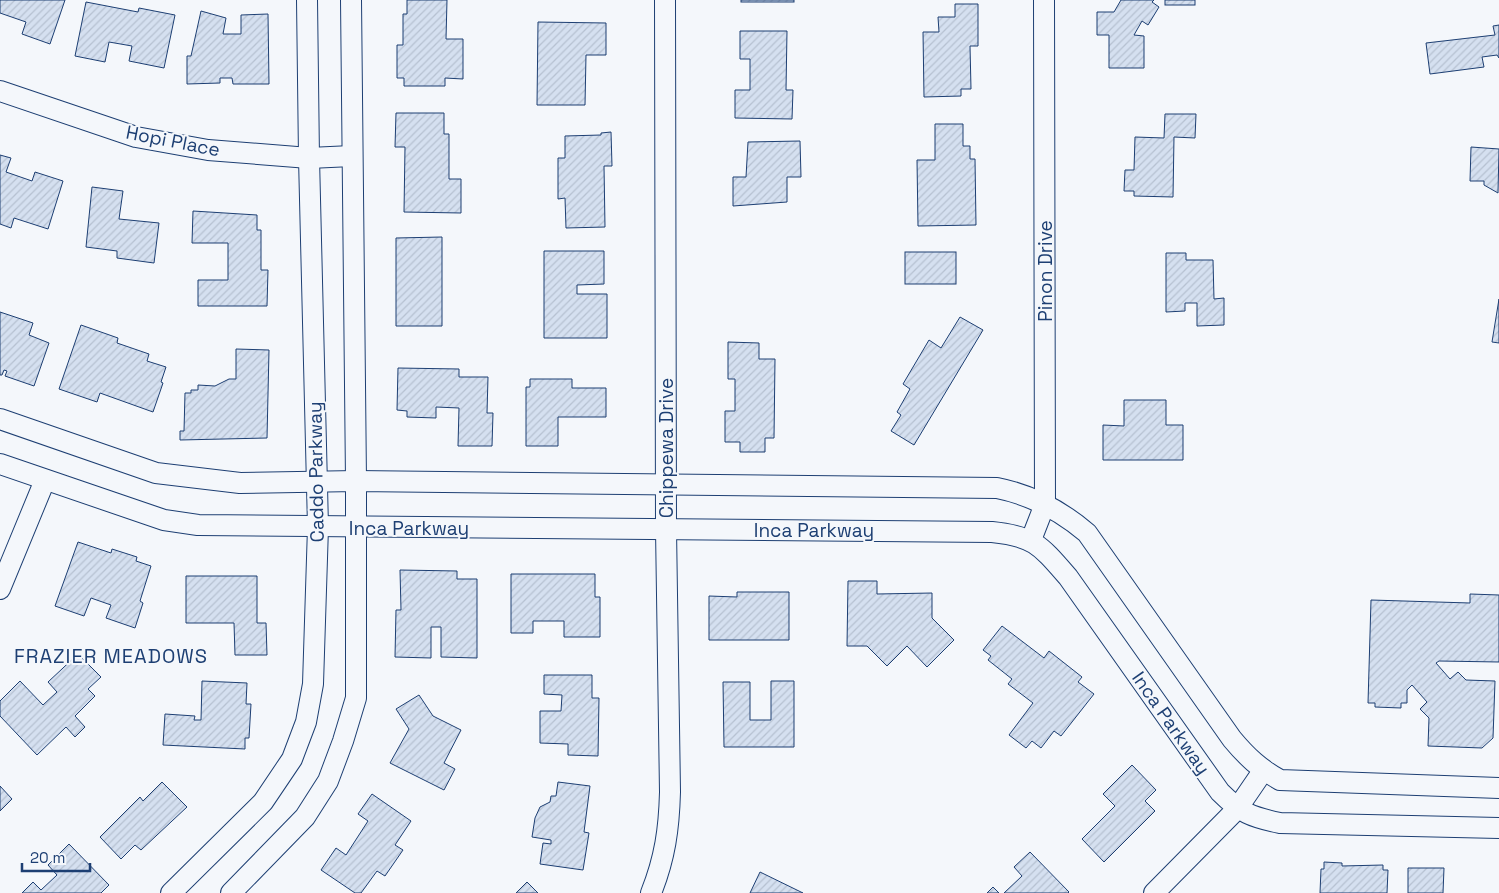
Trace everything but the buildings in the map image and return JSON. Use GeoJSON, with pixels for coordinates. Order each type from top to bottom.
{"type":"FeatureCollection","features":[{"type":"Feature","properties":{"kind":"street","name":"Caddo Parkway"},"geometry":{"type":"LineString","coordinates":[[171,893],[263,802],[292,759],[306,722],[313,684],[318,527],[307,0]]}},
{"type":"Feature","properties":{"kind":"street","name":"Caddo Parkway"},"geometry":{"type":"LineString","coordinates":[[230,893],[305,817],[328,781],[356,698],[356,481],[351,0]]}},
{"type":"Feature","properties":{"kind":"street","name":"Chippewa Drive"},"geometry":{"type":"LineString","coordinates":[[651,893],[660,869],[669,829],[666,530],[665,0]]}},
{"type":"Feature","properties":{"kind":"street","name":"Pinon Drive"},"geometry":{"type":"LineString","coordinates":[[1031,540],[1045,504],[1044,0]]}},
{"type":"Feature","properties":{"kind":"street","name":"Hopi Place"},"geometry":{"type":"LineString","coordinates":[[0,91],[136,137],[208,150],[309,158],[352,156]]}},
{"type":"Feature","properties":{"kind":"street"},"geometry":{"type":"LineString","coordinates":[[0,419],[156,473],[240,483],[356,481],[997,488],[1022,493],[1069,517],[1087,533],[1232,739],[1247,758],[1262,771],[1280,780],[1499,788]]}},
{"type":"Feature","properties":{"kind":"street","name":"Inca Parkway"},"geometry":{"type":"LineString","coordinates":[[0,464],[164,520],[220,527],[992,532],[1015,534],[1031,540],[1048,554],[1068,577],[1220,792],[1237,809],[1260,819],[1280,824],[1499,828]]}},
{"type":"Feature","properties":{"kind":"street"},"geometry":{"type":"LineString","coordinates":[[0,589],[11,567],[45,480]]}},
{"type":"Feature","properties":{"kind":"street"},"geometry":{"type":"LineString","coordinates":[[1154,893],[1237,809],[1262,771]]}},
{"type":"Feature","properties":{"kind":"district","name":"FRAZIER MEADOWS"},"geometry":{"type":"Point","coordinates":[111,656]}}]}
